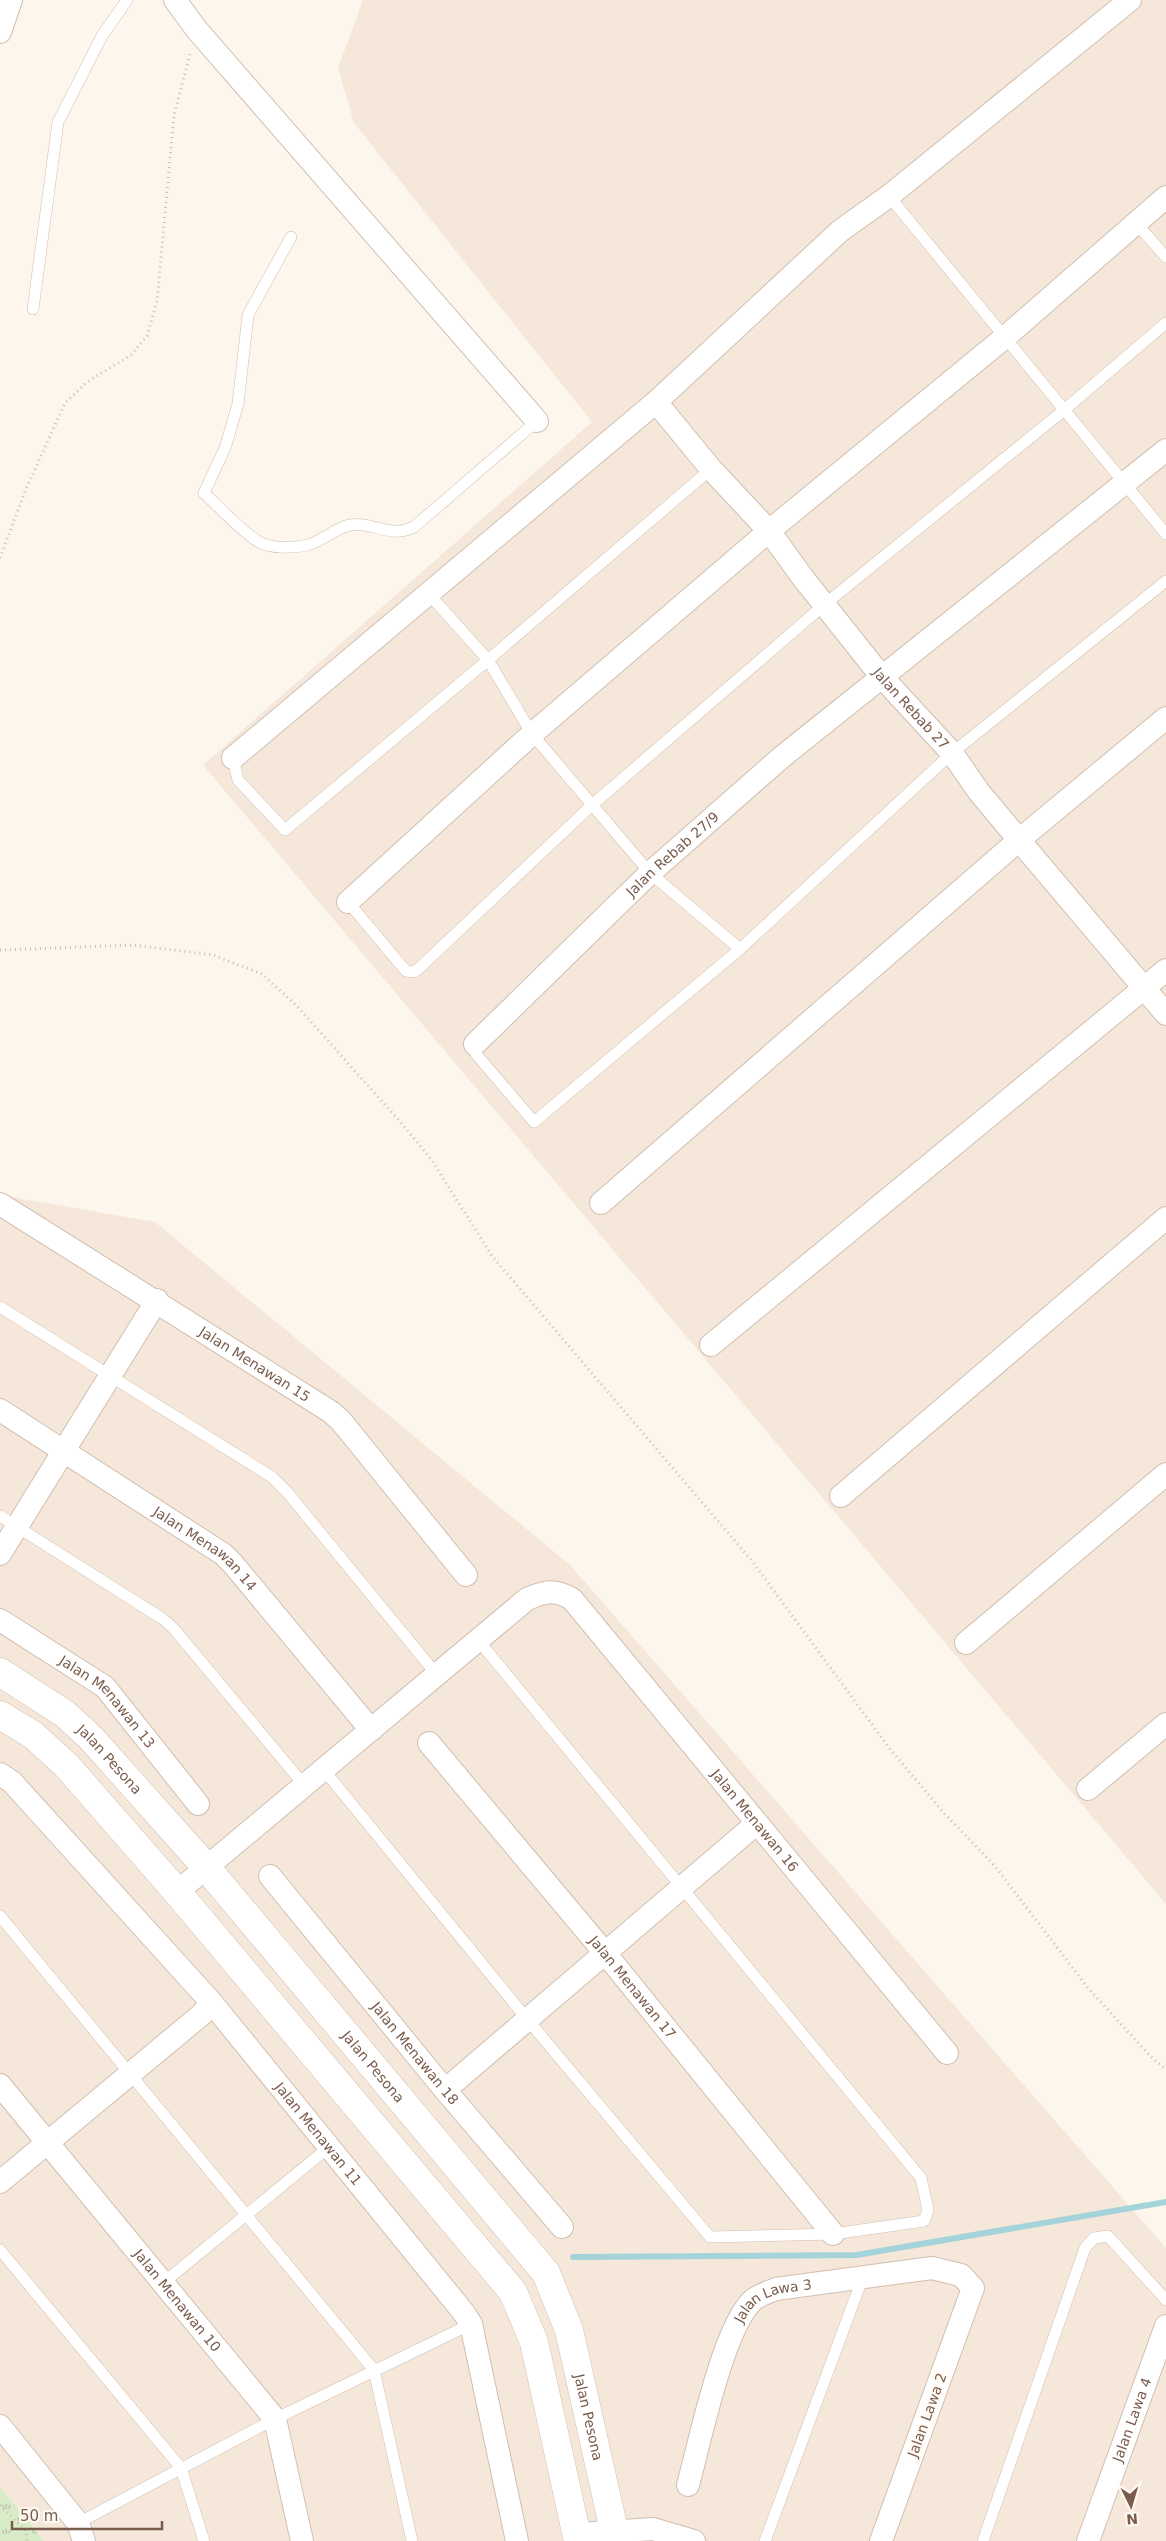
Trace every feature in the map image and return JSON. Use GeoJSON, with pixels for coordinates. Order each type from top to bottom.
{"type":"FeatureCollection","features":[{"type":"Feature","properties":{"kind":"street"},"geometry":{"type":"LineString","coordinates":[[0,32],[11,0]]}},
{"type":"Feature","properties":{"kind":"street"},"geometry":{"type":"LineString","coordinates":[[175,0],[197,30],[537,421]]}},
{"type":"Feature","properties":{"kind":"street"},"geometry":{"type":"LineString","coordinates":[[233,758],[656,402],[840,231],[889,196],[1130,0]]}},
{"type":"Feature","properties":{"kind":"street"},"geometry":{"type":"LineString","coordinates":[[348,902],[532,734],[769,530],[1004,338],[1166,197]]}},
{"type":"Feature","properties":{"kind":"street","name":"Jalan Rebab 27"},"geometry":{"type":"LineString","coordinates":[[656,402],[711,469],[769,530],[824,605],[881,676],[952,753],[979,792],[1166,1014]]}},
{"type":"Feature","properties":{"kind":"street","name":"Jalan Rebab 27/9"},"geometry":{"type":"LineString","coordinates":[[475,1044],[650,873],[783,756],[1166,450]]}},
{"type":"Feature","properties":{"kind":"street"},"geometry":{"type":"LineString","coordinates":[[601,1203],[1019,840],[1166,718]]}},
{"type":"Feature","properties":{"kind":"street"},"geometry":{"type":"LineString","coordinates":[[711,1345],[1166,970]]}},
{"type":"Feature","properties":{"kind":"street","name":"Jalan Menawan 15"},"geometry":{"type":"LineString","coordinates":[[0,1204],[315,1400],[341,1421],[466,1575]]}},
{"type":"Feature","properties":{"kind":"street"},"geometry":{"type":"LineString","coordinates":[[842,1496],[1166,1218]]}},
{"type":"Feature","properties":{"kind":"street"},"geometry":{"type":"LineString","coordinates":[[0,1554],[8,1521],[63,1450],[157,1300]]}},
{"type":"Feature","properties":{"kind":"street","name":"Jalan Menawan 14"},"geometry":{"type":"LineString","coordinates":[[0,1410],[209,1545],[233,1564],[371,1730]]}},
{"type":"Feature","properties":{"kind":"street"},"geometry":{"type":"LineString","coordinates":[[966,1643],[1166,1474]]}},
{"type":"Feature","properties":{"kind":"street","name":"Jalan Menawan 16"},"geometry":{"type":"LineString","coordinates":[[478,1640],[527,1599],[544,1592],[560,1592],[572,1599],[947,2053]]}},
{"type":"Feature","properties":{"kind":"street","name":"Jalan Menawan 13"},"geometry":{"type":"LineString","coordinates":[[0,1620],[105,1687],[198,1804]]}},
{"type":"Feature","properties":{"kind":"street"},"geometry":{"type":"LineString","coordinates":[[177,1892],[478,1640]]}},
{"type":"Feature","properties":{"kind":"street","name":"Jalan Pesona"},"geometry":{"type":"LineString","coordinates":[[0,1672],[77,1724],[206,1867],[546,2272],[569,2330],[614,2536]]}},
{"type":"Feature","properties":{"kind":"street"},"geometry":{"type":"LineString","coordinates":[[0,1715],[33,1735],[54,1754],[177,1892],[513,2292],[534,2342],[578,2537],[614,2536],[653,2529],[694,2541]]}},
{"type":"Feature","properties":{"kind":"street"},"geometry":{"type":"LineString","coordinates":[[1088,1789],[1166,1724]]}},
{"type":"Feature","properties":{"kind":"street","name":"Jalan Menawan 17"},"geometry":{"type":"LineString","coordinates":[[429,1743],[605,1953],[833,2234]]}},
{"type":"Feature","properties":{"kind":"street","name":"Jalan Menawan 11"},"geometry":{"type":"LineString","coordinates":[[4,1783],[212,2003],[471,2324],[517,2541]]}},
{"type":"Feature","properties":{"kind":"street"},"geometry":{"type":"LineString","coordinates":[[444,2090],[757,1823]]}},
{"type":"Feature","properties":{"kind":"street","name":"Jalan Menawan 18"},"geometry":{"type":"LineString","coordinates":[[270,1876],[444,2090],[562,2227]]}},
{"type":"Feature","properties":{"kind":"street"},"geometry":{"type":"LineString","coordinates":[[0,2182],[212,2003]]}},
{"type":"Feature","properties":{"kind":"street","name":"Jalan Menawan 10"},"geometry":{"type":"LineString","coordinates":[[0,2085],[274,2419],[302,2541]]}},
{"type":"Feature","properties":{"kind":"street","name":"Jalan Lawa 3"},"geometry":{"type":"LineString","coordinates":[[688,2485],[726,2350],[738,2319],[753,2300],[776,2289],[932,2268],[961,2275],[973,2288]]}},
{"type":"Feature","properties":{"kind":"street","name":"Jalan Lawa 2"},"geometry":{"type":"LineString","coordinates":[[882,2541],[973,2288]]}},
{"type":"Feature","properties":{"kind":"street","name":"Jalan Lawa 4"},"geometry":{"type":"LineString","coordinates":[[1088,2541],[1166,2326]]}},
{"type":"Feature","properties":{"kind":"street"},"geometry":{"type":"LineString","coordinates":[[0,2426],[81,2532]]}},
{"type":"Feature","properties":{"kind":"lane"},"geometry":{"type":"LineString","coordinates":[[33,309],[58,122],[102,36],[128,0]]}},
{"type":"Feature","properties":{"kind":"lane"},"geometry":{"type":"LineString","coordinates":[[889,196],[1166,534]]}},
{"type":"Feature","properties":{"kind":"lane"},"geometry":{"type":"LineString","coordinates":[[1135,222],[1166,256]]}},
{"type":"Feature","properties":{"kind":"lane"},"geometry":{"type":"LineString","coordinates":[[291,237],[248,315],[238,404],[225,448],[204,493],[259,542],[284,547],[308,545],[350,525],[388,532],[406,531],[414,527],[537,421]]}},
{"type":"Feature","properties":{"kind":"lane"},"geometry":{"type":"LineString","coordinates":[[348,902],[406,971],[415,972],[592,805],[824,605],[1064,411],[1166,323]]}},
{"type":"Feature","properties":{"kind":"lane"},"geometry":{"type":"LineString","coordinates":[[233,758],[238,780],[285,830],[488,660],[711,469]]}},
{"type":"Feature","properties":{"kind":"lane"},"geometry":{"type":"LineString","coordinates":[[475,1044],[476,1054],[534,1122],[740,949],[952,753],[1166,581]]}},
{"type":"Feature","properties":{"kind":"lane"},"geometry":{"type":"LineString","coordinates":[[428,593],[488,660],[532,734],[650,873],[740,949]]}},
{"type":"Feature","properties":{"kind":"lane"},"geometry":{"type":"LineString","coordinates":[[0,1306],[280,1484],[437,1675]]}},
{"type":"Feature","properties":{"kind":"lane"},"geometry":{"type":"LineString","coordinates":[[8,1521],[163,1619],[304,1786]]}},
{"type":"Feature","properties":{"kind":"lane"},"geometry":{"type":"LineString","coordinates":[[324,1770],[527,2019],[710,2236],[833,2234],[924,2220],[928,2210],[920,2178],[478,1640]]}},
{"type":"Feature","properties":{"kind":"lane"},"geometry":{"type":"LineString","coordinates":[[0,1916],[374,2370],[412,2541]]}},
{"type":"Feature","properties":{"kind":"lane"},"geometry":{"type":"LineString","coordinates":[[163,2283],[328,2148]]}},
{"type":"Feature","properties":{"kind":"lane"},"geometry":{"type":"LineString","coordinates":[[983,2541],[1085,2248],[1094,2238],[1108,2236],[1166,2300]]}},
{"type":"Feature","properties":{"kind":"lane"},"geometry":{"type":"LineString","coordinates":[[0,2250],[182,2468],[204,2541]]}},
{"type":"Feature","properties":{"kind":"lane"},"geometry":{"type":"LineString","coordinates":[[765,2541],[863,2277]]}},
{"type":"Feature","properties":{"kind":"lane"},"geometry":{"type":"LineString","coordinates":[[81,2532],[182,2468],[274,2419],[471,2324]]}},
{"type":"Feature","properties":{"kind":"path"},"geometry":{"type":"LineString","coordinates":[[0,558],[26,490],[65,403],[87,382],[131,354],[147,336],[157,301],[174,115],[197,30]]}},
{"type":"Feature","properties":{"kind":"path"},"geometry":{"type":"LineString","coordinates":[[0,950],[134,945],[213,955],[262,974],[297,1006],[431,1159],[492,1256],[752,1561],[890,1749],[943,1812],[994,1865],[1088,1988],[1152,2058],[1166,2069]]}},
{"type":"Feature","properties":{"kind":"path"},"geometry":{"type":"LineString","coordinates":[[0,2505],[26,2531],[27,2541]]}},
{"type":"Feature","properties":{"kind":"shaded area"},"geometry":{"type":"Polygon","coordinates":[[[363,0],[1166,0],[1166,1904],[203,765],[592,422],[354,123],[338,68],[363,0]]]}},
{"type":"Feature","properties":{"kind":"shaded area"},"geometry":{"type":"Polygon","coordinates":[[[0,1195],[155,1222],[570,1565],[1166,2248],[1166,2541],[0,2541],[0,1195]]]}},
{"type":"Feature","properties":{"kind":"green space"},"geometry":{"type":"Polygon","coordinates":[[[0,2487],[44,2541],[0,2541],[0,2487]]]}},
{"type":"Feature","properties":{"kind":"waterway"},"geometry":{"type":"LineString","coordinates":[[573,2257],[857,2255],[1166,2202]]}}]}
